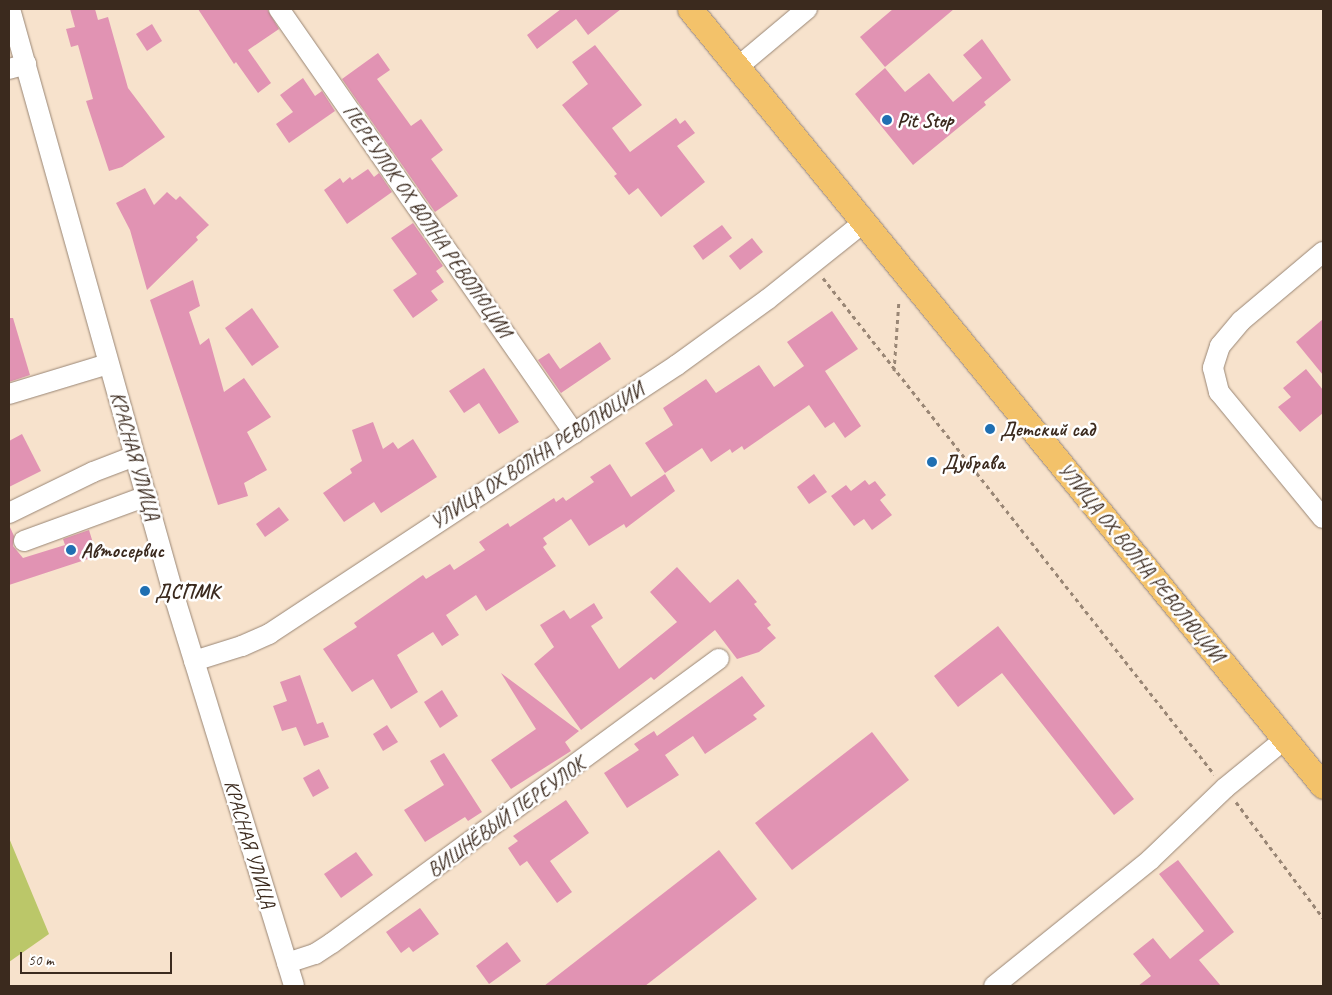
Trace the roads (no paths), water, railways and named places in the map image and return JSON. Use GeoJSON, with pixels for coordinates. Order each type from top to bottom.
{"type":"FeatureCollection","features":[{"type":"Feature","properties":{"kind":"main road","name":"УЛИЦА ОХ ВОЛНА РЕВОЛЮЦИИ"},"geometry":{"type":"LineString","coordinates":[[690,9],[739,66],[1323,786]]}},
{"type":"Feature","properties":{"kind":"street","name":"КРАСНАЯ УЛИЦА"},"geometry":{"type":"LineString","coordinates":[[10,9],[17,67],[108,364],[194,661],[294,986]]}},
{"type":"Feature","properties":{"kind":"street","name":"ПЕРЕУЛОК ОХ ВОЛНА РЕВОЛЮЦИИ"},"geometry":{"type":"LineString","coordinates":[[279,9],[574,433]]}},
{"type":"Feature","properties":{"kind":"street"},"geometry":{"type":"LineString","coordinates":[[739,66],[807,9]]}},
{"type":"Feature","properties":{"kind":"street","name":"УЛИЦА ОХ ВОЛНА РЕВОЛЮЦИИ"},"geometry":{"type":"LineString","coordinates":[[194,661],[242,646],[269,634],[574,433],[732,326],[864,222]]}},
{"type":"Feature","properties":{"kind":"street"},"geometry":{"type":"LineString","coordinates":[[1323,252],[1227,336],[1215,357],[1213,368],[1219,392],[1323,518]]}},
{"type":"Feature","properties":{"kind":"street"},"geometry":{"type":"LineString","coordinates":[[9,394],[108,364]]}},
{"type":"Feature","properties":{"kind":"street"},"geometry":{"type":"LineString","coordinates":[[9,513],[93,472],[135,456]]}},
{"type":"Feature","properties":{"kind":"street"},"geometry":{"type":"LineString","coordinates":[[24,541],[147,496]]}},
{"type":"Feature","properties":{"kind":"street","name":"ВИШНЁВЫЙ ПЕРЕУЛОК"},"geometry":{"type":"LineString","coordinates":[[286,963],[315,954],[332,943],[719,659]]}},
{"type":"Feature","properties":{"kind":"street"},"geometry":{"type":"LineString","coordinates":[[994,986],[1150,860],[1225,788],[1285,740]]}},
{"type":"Feature","properties":{"kind":"place","name":"Pit Stop"},"geometry":{"type":"Point","coordinates":[887,120]}},
{"type":"Feature","properties":{"kind":"place","name":"Детский сад"},"geometry":{"type":"Point","coordinates":[990,429]}},
{"type":"Feature","properties":{"kind":"place","name":"Дубрава"},"geometry":{"type":"Point","coordinates":[932,462]}},
{"type":"Feature","properties":{"kind":"place","name":"Автосервис"},"geometry":{"type":"Point","coordinates":[71,550]}},
{"type":"Feature","properties":{"kind":"place","name":"ДСПМК"},"geometry":{"type":"Point","coordinates":[145,591]}}]}
